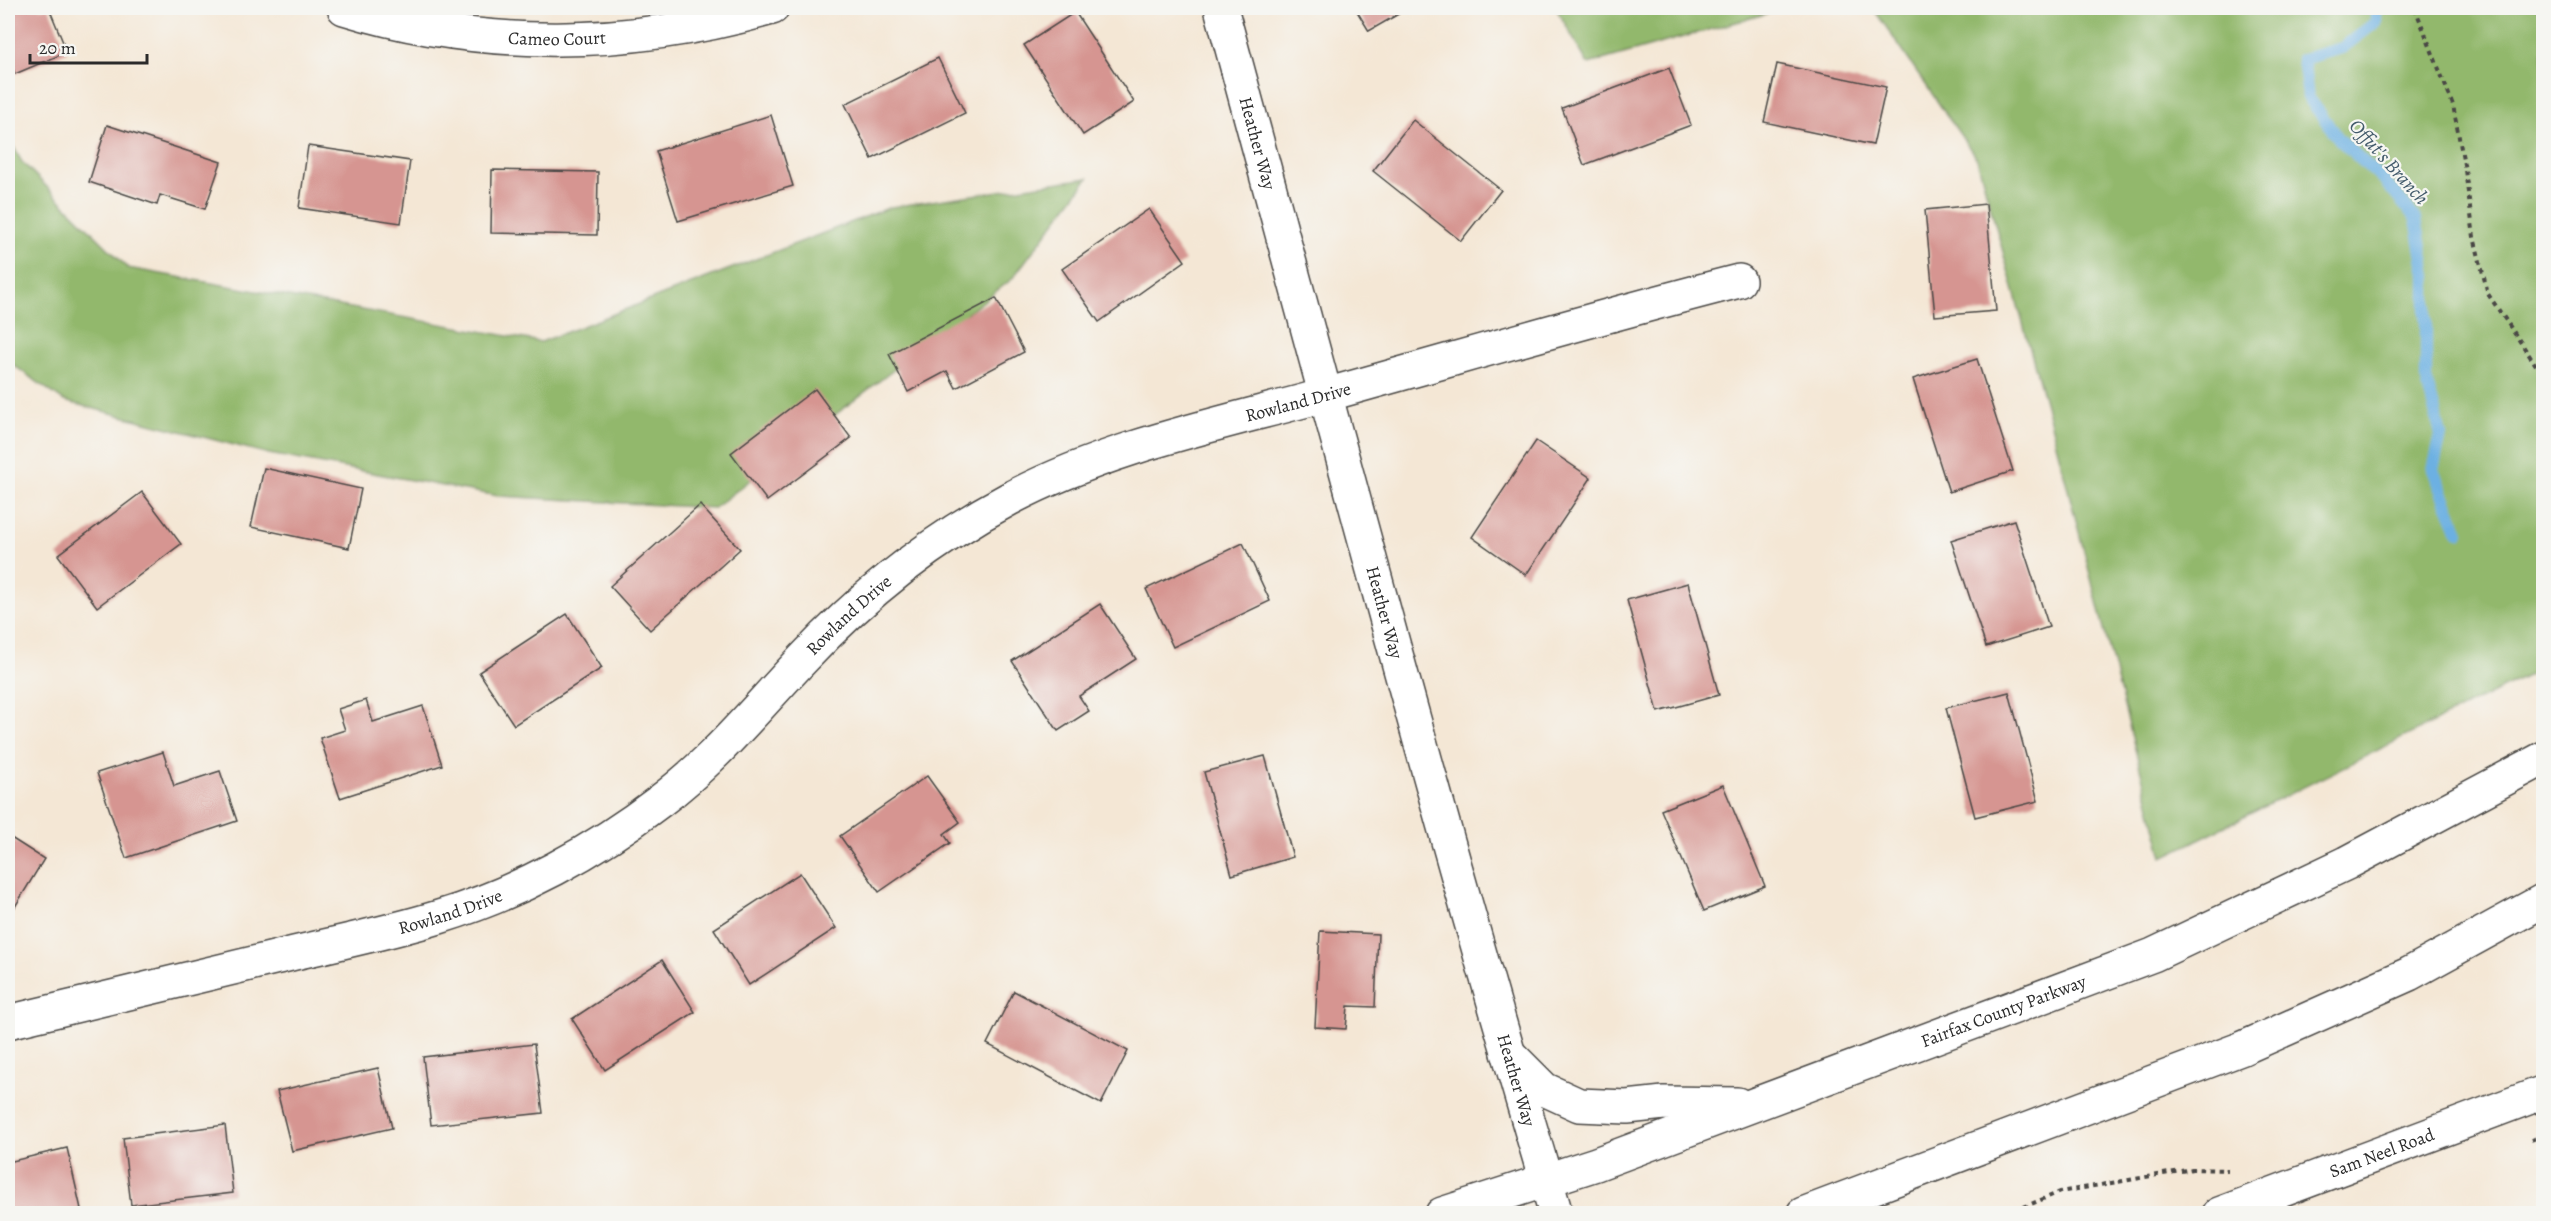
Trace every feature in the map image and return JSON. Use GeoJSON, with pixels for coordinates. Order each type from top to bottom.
{"type":"FeatureCollection","features":[{"type":"Feature","properties":{"kind":"main road","name":"Cameo Court"},"geometry":{"type":"LineString","coordinates":[[344,8],[383,20],[465,35],[549,41],[639,36],[722,22],[772,8]]}},
{"type":"Feature","properties":{"kind":"main road","name":"Heather Way"},"geometry":{"type":"LineString","coordinates":[[1221,8],[1325,395],[1508,1053],[1556,1214]]}},
{"type":"Feature","properties":{"kind":"main road","name":"Rowland Drive"},"geometry":{"type":"LineString","coordinates":[[8,1022],[441,917],[519,886],[594,847],[662,800],[731,739],[805,657],[867,596],[929,548],[1009,499],[1091,461],[1196,428],[1325,395],[1614,313],[1739,281]]}},
{"type":"Feature","properties":{"kind":"main road","name":"Fairfax County Parkway"},"geometry":{"type":"LineString","coordinates":[[1442,1214],[1596,1164],[2153,955],[2347,863],[2544,758]]}},
{"type":"Feature","properties":{"kind":"main road"},"geometry":{"type":"LineString","coordinates":[[1803,1214],[2243,1047],[2409,974],[2544,900]]}},
{"type":"Feature","properties":{"kind":"main road"},"geometry":{"type":"LineString","coordinates":[[1508,1053],[1544,1089],[1579,1105],[1627,1107],[1664,1103],[1754,1105]]}},
{"type":"Feature","properties":{"kind":"main road","name":"Sam Neel Road"},"geometry":{"type":"LineString","coordinates":[[2219,1214],[2544,1092]]}},
{"type":"Feature","properties":{"kind":"path"},"geometry":{"type":"LineString","coordinates":[[2415,8],[2453,105],[2474,237],[2488,294],[2544,377]]}},
{"type":"Feature","properties":{"kind":"green space"},"geometry":{"type":"Polygon","coordinates":[[[1556,8],[1786,8],[1588,64],[1556,8]]]}},
{"type":"Feature","properties":{"kind":"green space"},"geometry":{"type":"Polygon","coordinates":[[[1873,8],[2543,8],[2543,668],[2163,857],[2050,420],[1977,159],[1873,8]]]}},
{"type":"Feature","properties":{"kind":"green space"},"geometry":{"type":"Polygon","coordinates":[[[8,137],[22,162],[128,268],[541,342],[891,207],[1088,178],[1012,279],[714,508],[498,496],[269,454],[64,401],[8,361],[8,137]]]}},
{"type":"Feature","properties":{"kind":"building"},"geometry":{"type":"Polygon","coordinates":[[[8,8],[49,8],[67,52],[15,74],[8,56],[8,8]]]}},
{"type":"Feature","properties":{"kind":"building"},"geometry":{"type":"Polygon","coordinates":[[[1355,8],[1409,8],[1369,31],[1355,8]]]}},
{"type":"Feature","properties":{"kind":"building"},"geometry":{"type":"Polygon","coordinates":[[[1075,12],[1134,102],[1083,135],[1024,45],[1075,12]]]}},
{"type":"Feature","properties":{"kind":"building"},"geometry":{"type":"Polygon","coordinates":[[[938,58],[965,113],[872,159],[845,104],[938,58]]]}},
{"type":"Feature","properties":{"kind":"building"},"geometry":{"type":"Polygon","coordinates":[[[1777,64],[1886,87],[1873,145],[1764,122],[1777,64]]]}},
{"type":"Feature","properties":{"kind":"building"},"geometry":{"type":"Polygon","coordinates":[[[1669,68],[1691,125],[1584,165],[1562,108],[1669,68]]]}},
{"type":"Feature","properties":{"kind":"building"},"geometry":{"type":"Polygon","coordinates":[[[771,115],[793,186],[678,221],[656,151],[771,115]]]}},
{"type":"Feature","properties":{"kind":"building"},"geometry":{"type":"Polygon","coordinates":[[[1413,120],[1501,190],[1461,241],[1373,171],[1413,120]]]}},
{"type":"Feature","properties":{"kind":"building"},"geometry":{"type":"Polygon","coordinates":[[[107,125],[221,162],[205,209],[160,195],[157,205],[89,182],[107,125]]]}},
{"type":"Feature","properties":{"kind":"building"},"geometry":{"type":"Polygon","coordinates":[[[308,146],[410,161],[401,223],[299,208],[308,146]]]}},
{"type":"Feature","properties":{"kind":"building"},"geometry":{"type":"Polygon","coordinates":[[[492,170],[598,172],[597,235],[491,233],[492,170]]]}},
{"type":"Feature","properties":{"kind":"building"},"geometry":{"type":"Polygon","coordinates":[[[1986,204],[1996,311],[1935,316],[1925,210],[1986,204]]]}},
{"type":"Feature","properties":{"kind":"building"},"geometry":{"type":"Polygon","coordinates":[[[1149,209],[1185,261],[1099,322],[1062,269],[1149,209]]]}},
{"type":"Feature","properties":{"kind":"building"},"geometry":{"type":"Polygon","coordinates":[[[996,298],[1024,352],[956,388],[947,371],[908,392],[889,354],[996,298]]]}},
{"type":"Feature","properties":{"kind":"building"},"geometry":{"type":"Polygon","coordinates":[[[1977,359],[2013,471],[1949,492],[1913,379],[1977,359]]]}},
{"type":"Feature","properties":{"kind":"building"},"geometry":{"type":"Polygon","coordinates":[[[815,389],[851,438],[767,501],[731,453],[815,389]]]}},
{"type":"Feature","properties":{"kind":"building"},"geometry":{"type":"Polygon","coordinates":[[[1536,441],[1591,478],[1526,575],[1472,537],[1536,441]]]}},
{"type":"Feature","properties":{"kind":"building"},"geometry":{"type":"Polygon","coordinates":[[[264,468],[361,489],[349,548],[251,527],[264,468]]]}},
{"type":"Feature","properties":{"kind":"building"},"geometry":{"type":"Polygon","coordinates":[[[142,492],[181,544],[97,607],[58,555],[142,492]]]}},
{"type":"Feature","properties":{"kind":"building"},"geometry":{"type":"Polygon","coordinates":[[[700,505],[740,549],[650,630],[610,586],[700,505]]]}},
{"type":"Feature","properties":{"kind":"building"},"geometry":{"type":"Polygon","coordinates":[[[2014,520],[2049,627],[1986,647],[1951,540],[2014,520]]]}},
{"type":"Feature","properties":{"kind":"building"},"geometry":{"type":"Polygon","coordinates":[[[1243,543],[1270,601],[1173,647],[1146,589],[1243,543]]]}},
{"type":"Feature","properties":{"kind":"building"},"geometry":{"type":"Polygon","coordinates":[[[1688,583],[1719,695],[1658,712],[1627,600],[1688,583]]]}},
{"type":"Feature","properties":{"kind":"building"},"geometry":{"type":"Polygon","coordinates":[[[1100,604],[1136,659],[1079,696],[1089,711],[1058,731],[1012,661],[1100,604]]]}},
{"type":"Feature","properties":{"kind":"building"},"geometry":{"type":"Polygon","coordinates":[[[567,614],[602,668],[514,725],[479,672],[567,614]]]}},
{"type":"Feature","properties":{"kind":"building"},"geometry":{"type":"Polygon","coordinates":[[[2009,692],[2038,801],[1975,817],[1946,708],[2009,692]]]}},
{"type":"Feature","properties":{"kind":"building"},"geometry":{"type":"Polygon","coordinates":[[[366,700],[373,722],[423,706],[442,765],[340,798],[320,738],[345,730],[338,709],[366,700]]]}},
{"type":"Feature","properties":{"kind":"building"},"geometry":{"type":"Polygon","coordinates":[[[163,752],[174,786],[220,771],[237,821],[126,858],[97,773],[163,752]]]}},
{"type":"Feature","properties":{"kind":"building"},"geometry":{"type":"Polygon","coordinates":[[[1265,756],[1293,857],[1232,875],[1204,772],[1265,756]]]}},
{"type":"Feature","properties":{"kind":"building"},"geometry":{"type":"Polygon","coordinates":[[[927,776],[960,822],[944,834],[950,843],[879,892],[840,836],[927,776]]]}},
{"type":"Feature","properties":{"kind":"building"},"geometry":{"type":"Polygon","coordinates":[[[1723,785],[1765,886],[1704,911],[1661,810],[1723,785]]]}},
{"type":"Feature","properties":{"kind":"building"},"geometry":{"type":"Polygon","coordinates":[[[8,836],[44,859],[10,915],[8,914],[8,836]]]}},
{"type":"Feature","properties":{"kind":"building"},"geometry":{"type":"Polygon","coordinates":[[[800,873],[836,928],[749,985],[714,929],[800,873]]]}},
{"type":"Feature","properties":{"kind":"building"},"geometry":{"type":"Polygon","coordinates":[[[1320,931],[1378,934],[1375,1007],[1348,1006],[1346,1029],[1315,1027],[1320,931]]]}},
{"type":"Feature","properties":{"kind":"building"},"geometry":{"type":"Polygon","coordinates":[[[662,960],[695,1012],[605,1070],[572,1019],[662,960]]]}},
{"type":"Feature","properties":{"kind":"building"},"geometry":{"type":"Polygon","coordinates":[[[1014,991],[1128,1051],[1101,1104],[987,1044],[1014,991]]]}},
{"type":"Feature","properties":{"kind":"building"},"geometry":{"type":"Polygon","coordinates":[[[534,1044],[543,1113],[431,1125],[423,1057],[534,1044]]]}},
{"type":"Feature","properties":{"kind":"building"},"geometry":{"type":"Polygon","coordinates":[[[378,1068],[392,1128],[292,1151],[277,1091],[378,1068]]]}},
{"type":"Feature","properties":{"kind":"building"},"geometry":{"type":"Polygon","coordinates":[[[225,1125],[233,1193],[131,1205],[123,1138],[225,1125]]]}},
{"type":"Feature","properties":{"kind":"building"},"geometry":{"type":"Polygon","coordinates":[[[67,1148],[81,1209],[61,1214],[8,1214],[8,1162],[67,1148]]]}},
{"type":"Feature","properties":{"kind":"waterway","name":"Offut's Branch"},"geometry":{"type":"LineString","coordinates":[[2376,8],[2376,22],[2342,48],[2303,59],[2308,97],[2339,139],[2385,182],[2416,219],[2426,275],[2426,378],[2441,435],[2433,470],[2459,532]]}}]}
